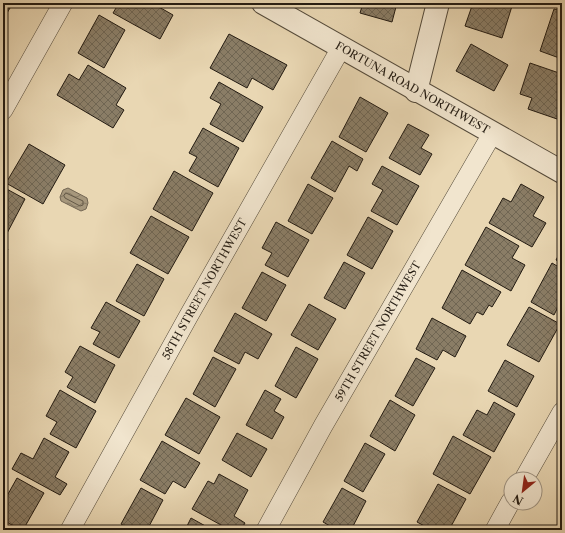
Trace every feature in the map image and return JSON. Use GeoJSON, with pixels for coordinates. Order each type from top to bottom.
{"type":"FeatureCollection","features":[{"type":"Feature","properties":{"kind":"street"},"geometry":{"type":"LineString","coordinates":[[3,110],[63,3]]}},
{"type":"Feature","properties":{"kind":"street","name":"FORTUNA ROAD NORTHWEST"},"geometry":{"type":"LineString","coordinates":[[262,3],[492,134],[562,172]]}},
{"type":"Feature","properties":{"kind":"street"},"geometry":{"type":"LineString","coordinates":[[416,91],[438,3]]}},
{"type":"Feature","properties":{"kind":"street","name":"58TH STREET NORTHWEST"},"geometry":{"type":"LineString","coordinates":[[70,530],[188,317],[341,48]]}},
{"type":"Feature","properties":{"kind":"street","name":"59TH STREET NORTHWEST"},"geometry":{"type":"LineString","coordinates":[[266,530],[323,426],[492,134]]}},
{"type":"Feature","properties":{"kind":"street"},"geometry":{"type":"LineString","coordinates":[[529,471],[562,412]]}},
{"type":"Feature","properties":{"kind":"street"},"geometry":{"type":"LineString","coordinates":[[495,530],[505,511]]}},
{"type":"Feature","properties":{"kind":"water"},"geometry":{"type":"Polygon","coordinates":[[[68,188],[87,198],[88,203],[86,209],[81,211],[61,201],[60,197],[63,190],[68,188]]]}},
{"type":"Feature","properties":{"kind":"building"},"geometry":{"type":"Polygon","coordinates":[[[3,3],[13,3],[7,13],[3,11],[3,3]]]}},
{"type":"Feature","properties":{"kind":"building"},"geometry":{"type":"Polygon","coordinates":[[[119,3],[152,3],[173,15],[160,39],[113,13],[119,3]]]}},
{"type":"Feature","properties":{"kind":"building"},"geometry":{"type":"Polygon","coordinates":[[[363,3],[397,3],[392,22],[360,13],[363,3]]]}},
{"type":"Feature","properties":{"kind":"building"},"geometry":{"type":"Polygon","coordinates":[[[473,3],[513,3],[502,38],[465,26],[473,3]]]}},
{"type":"Feature","properties":{"kind":"building"},"geometry":{"type":"Polygon","coordinates":[[[554,9],[562,11],[562,59],[540,51],[554,9]]]}},
{"type":"Feature","properties":{"kind":"building"},"geometry":{"type":"Polygon","coordinates":[[[99,15],[125,30],[104,68],[78,53],[99,15]]]}},
{"type":"Feature","properties":{"kind":"building"},"geometry":{"type":"Polygon","coordinates":[[[229,34],[287,65],[273,90],[252,78],[247,88],[210,68],[229,34]]]}},
{"type":"Feature","properties":{"kind":"building"},"geometry":{"type":"Polygon","coordinates":[[[471,44],[508,65],[494,91],[456,71],[471,44]]]}},
{"type":"Feature","properties":{"kind":"building"},"geometry":{"type":"Polygon","coordinates":[[[530,63],[562,74],[562,115],[560,120],[528,109],[532,98],[520,94],[530,63]]]}},
{"type":"Feature","properties":{"kind":"building"},"geometry":{"type":"Polygon","coordinates":[[[88,65],[126,88],[116,105],[124,110],[113,128],[57,95],[69,74],[79,80],[88,65]]]}},
{"type":"Feature","properties":{"kind":"building"},"geometry":{"type":"Polygon","coordinates":[[[219,82],[263,107],[243,142],[210,124],[221,104],[210,98],[219,82]]]}},
{"type":"Feature","properties":{"kind":"building"},"geometry":{"type":"Polygon","coordinates":[[[360,97],[388,113],[366,152],[339,137],[360,97]]]}},
{"type":"Feature","properties":{"kind":"building"},"geometry":{"type":"Polygon","coordinates":[[[408,124],[429,135],[421,148],[432,154],[420,175],[389,158],[408,124]]]}},
{"type":"Feature","properties":{"kind":"building"},"geometry":{"type":"Polygon","coordinates":[[[203,128],[239,148],[218,187],[189,171],[197,157],[189,153],[203,128]]]}},
{"type":"Feature","properties":{"kind":"building"},"geometry":{"type":"Polygon","coordinates":[[[332,141],[363,159],[357,171],[349,166],[335,192],[311,178],[332,141]]]}},
{"type":"Feature","properties":{"kind":"building"},"geometry":{"type":"Polygon","coordinates":[[[29,144],[65,165],[43,204],[6,183],[29,144]]]}},
{"type":"Feature","properties":{"kind":"building"},"geometry":{"type":"Polygon","coordinates":[[[382,166],[419,186],[397,225],[371,211],[383,190],[372,184],[382,166]]]}},
{"type":"Feature","properties":{"kind":"building"},"geometry":{"type":"Polygon","coordinates":[[[174,171],[213,193],[192,231],[153,209],[174,171]]]}},
{"type":"Feature","properties":{"kind":"building"},"geometry":{"type":"Polygon","coordinates":[[[308,184],[333,198],[312,234],[288,221],[308,184]]]}},
{"type":"Feature","properties":{"kind":"building"},"geometry":{"type":"Polygon","coordinates":[[[521,184],[544,197],[533,216],[546,223],[532,247],[489,223],[503,198],[511,202],[521,184]]]}},
{"type":"Feature","properties":{"kind":"building"},"geometry":{"type":"Polygon","coordinates":[[[3,187],[25,199],[4,239],[3,238],[3,187]]]}},
{"type":"Feature","properties":{"kind":"building"},"geometry":{"type":"Polygon","coordinates":[[[151,216],[189,237],[168,274],[130,253],[151,216]]]}},
{"type":"Feature","properties":{"kind":"building"},"geometry":{"type":"Polygon","coordinates":[[[368,217],[393,231],[372,269],[347,255],[368,217]]]}},
{"type":"Feature","properties":{"kind":"building"},"geometry":{"type":"Polygon","coordinates":[[[276,222],[309,240],[288,277],[265,265],[272,253],[262,248],[276,222]]]}},
{"type":"Feature","properties":{"kind":"building"},"geometry":{"type":"Polygon","coordinates":[[[486,227],[519,246],[512,258],[525,265],[511,291],[465,265],[486,227]]]}},
{"type":"Feature","properties":{"kind":"building"},"geometry":{"type":"Polygon","coordinates":[[[3,246],[8,249],[3,259],[3,246]]]}},
{"type":"Feature","properties":{"kind":"building"},"geometry":{"type":"Polygon","coordinates":[[[562,249],[562,263],[556,260],[562,249]]]}},
{"type":"Feature","properties":{"kind":"building"},"geometry":{"type":"Polygon","coordinates":[[[344,262],[365,273],[345,309],[324,298],[344,262]]]}},
{"type":"Feature","properties":{"kind":"building"},"geometry":{"type":"Polygon","coordinates":[[[552,263],[562,269],[562,303],[560,303],[554,315],[531,302],[552,263]]]}},
{"type":"Feature","properties":{"kind":"building"},"geometry":{"type":"Polygon","coordinates":[[[137,264],[164,279],[144,316],[116,301],[137,264]]]}},
{"type":"Feature","properties":{"kind":"building"},"geometry":{"type":"Polygon","coordinates":[[[462,270],[501,292],[492,307],[489,305],[483,315],[477,312],[470,324],[442,308],[462,270]]]}},
{"type":"Feature","properties":{"kind":"building"},"geometry":{"type":"Polygon","coordinates":[[[262,272],[286,285],[266,321],[242,308],[262,272]]]}},
{"type":"Feature","properties":{"kind":"building"},"geometry":{"type":"Polygon","coordinates":[[[106,302],[140,321],[119,358],[93,344],[100,332],[91,328],[106,302]]]}},
{"type":"Feature","properties":{"kind":"building"},"geometry":{"type":"Polygon","coordinates":[[[309,304],[336,319],[318,350],[291,335],[309,304]]]}},
{"type":"Feature","properties":{"kind":"building"},"geometry":{"type":"Polygon","coordinates":[[[529,307],[560,324],[539,362],[507,345],[529,307]]]}},
{"type":"Feature","properties":{"kind":"building"},"geometry":{"type":"Polygon","coordinates":[[[235,313],[272,334],[258,359],[245,352],[239,364],[214,351],[235,313]]]}},
{"type":"Feature","properties":{"kind":"building"},"geometry":{"type":"Polygon","coordinates":[[[432,318],[466,336],[455,357],[443,350],[437,360],[416,349],[432,318]]]}},
{"type":"Feature","properties":{"kind":"building"},"geometry":{"type":"Polygon","coordinates":[[[80,346],[115,365],[95,403],[67,387],[73,377],[65,372],[80,346]]]}},
{"type":"Feature","properties":{"kind":"building"},"geometry":{"type":"Polygon","coordinates":[[[296,347],[318,359],[296,398],[275,386],[296,347]]]}},
{"type":"Feature","properties":{"kind":"building"},"geometry":{"type":"Polygon","coordinates":[[[213,357],[236,369],[215,407],[193,394],[213,357]]]}},
{"type":"Feature","properties":{"kind":"building"},"geometry":{"type":"Polygon","coordinates":[[[416,358],[435,368],[413,406],[395,396],[416,358]]]}},
{"type":"Feature","properties":{"kind":"building"},"geometry":{"type":"Polygon","coordinates":[[[505,360],[534,376],[517,407],[488,391],[505,360]]]}},
{"type":"Feature","properties":{"kind":"building"},"geometry":{"type":"Polygon","coordinates":[[[60,390],[96,411],[76,448],[50,434],[57,422],[46,416],[60,390]]]}},
{"type":"Feature","properties":{"kind":"building"},"geometry":{"type":"Polygon","coordinates":[[[265,390],[281,399],[274,411],[284,417],[272,439],[246,425],[265,390]]]}},
{"type":"Feature","properties":{"kind":"building"},"geometry":{"type":"Polygon","coordinates":[[[186,398],[220,417],[199,454],[165,435],[186,398]]]}},
{"type":"Feature","properties":{"kind":"building"},"geometry":{"type":"Polygon","coordinates":[[[390,400],[415,415],[395,451],[370,436],[390,400]]]}},
{"type":"Feature","properties":{"kind":"building"},"geometry":{"type":"Polygon","coordinates":[[[494,402],[515,414],[494,452],[463,435],[477,410],[487,415],[494,402]]]}},
{"type":"Feature","properties":{"kind":"building"},"geometry":{"type":"Polygon","coordinates":[[[237,433],[267,449],[251,477],[222,460],[237,433]]]}},
{"type":"Feature","properties":{"kind":"building"},"geometry":{"type":"Polygon","coordinates":[[[453,436],[491,457],[470,494],[433,474],[453,436]]]}},
{"type":"Feature","properties":{"kind":"building"},"geometry":{"type":"Polygon","coordinates":[[[44,438],[69,452],[55,477],[67,484],[60,495],[12,469],[21,453],[33,459],[44,438]]]}},
{"type":"Feature","properties":{"kind":"building"},"geometry":{"type":"Polygon","coordinates":[[[162,441],[200,463],[185,488],[173,481],[165,494],[140,480],[162,441]]]}},
{"type":"Feature","properties":{"kind":"building"},"geometry":{"type":"Polygon","coordinates":[[[365,443],[385,454],[363,492],[344,481],[365,443]]]}},
{"type":"Feature","properties":{"kind":"building"},"geometry":{"type":"Polygon","coordinates":[[[219,474],[248,490],[234,516],[245,523],[241,530],[230,530],[192,509],[208,481],[214,484],[219,474]]]}},
{"type":"Feature","properties":{"kind":"building"},"geometry":{"type":"Polygon","coordinates":[[[17,478],[44,493],[23,530],[3,520],[3,503],[17,478]]]}},
{"type":"Feature","properties":{"kind":"building"},"geometry":{"type":"Polygon","coordinates":[[[438,484],[466,499],[449,530],[432,530],[417,522],[438,484]]]}},
{"type":"Feature","properties":{"kind":"building"},"geometry":{"type":"Polygon","coordinates":[[[141,488],[163,500],[147,530],[131,530],[121,524],[141,488]]]}},
{"type":"Feature","properties":{"kind":"building"},"geometry":{"type":"Polygon","coordinates":[[[342,488],[366,501],[351,530],[337,530],[323,522],[342,488]]]}},
{"type":"Feature","properties":{"kind":"building"},"geometry":{"type":"Polygon","coordinates":[[[191,518],[209,528],[207,530],[185,530],[191,518]]]}}]}
